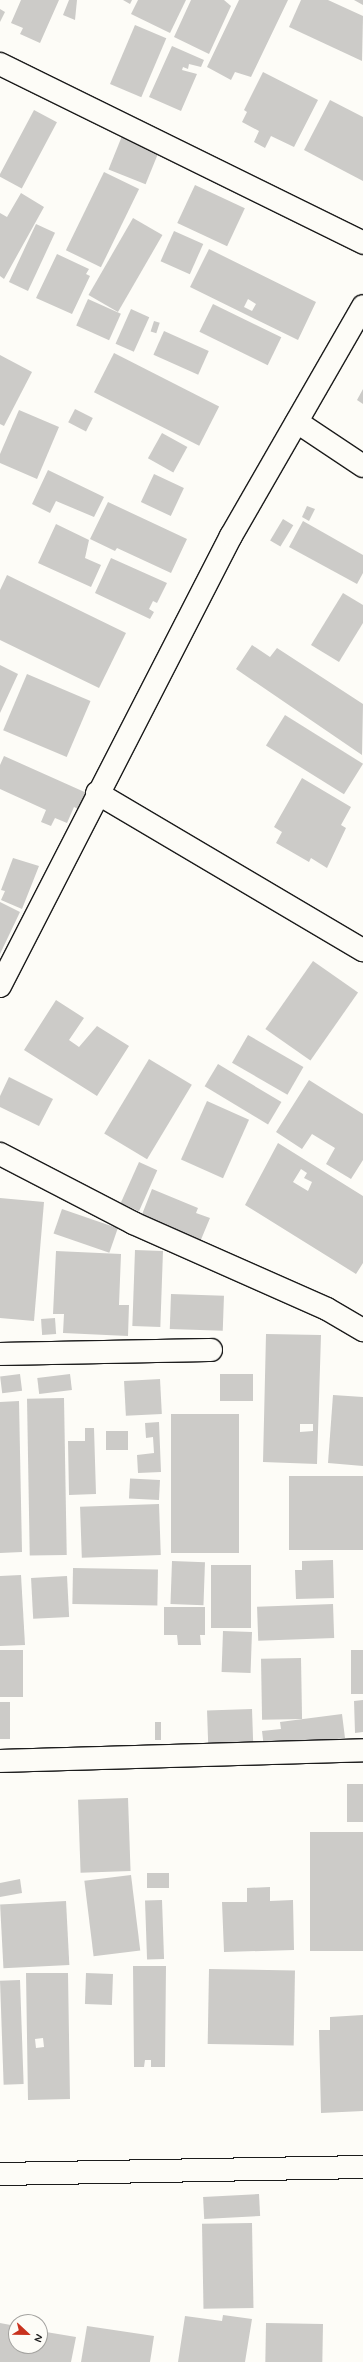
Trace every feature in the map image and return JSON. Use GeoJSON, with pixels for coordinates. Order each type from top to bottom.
{"type":"FeatureCollection","features":[{"type":"Feature","properties":{"kind":"street"},"geometry":{"type":"LineString","coordinates":[[0,64],[363,243]]}},
{"type":"Feature","properties":{"kind":"street"},"geometry":{"type":"LineString","coordinates":[[0,986],[97,793],[231,536],[363,306]]}},
{"type":"Feature","properties":{"kind":"street"},"geometry":{"type":"LineString","coordinates":[[297,422],[363,466]]}},
{"type":"Feature","properties":{"kind":"street"},"geometry":{"type":"LineString","coordinates":[[97,793],[363,950]]}},
{"type":"Feature","properties":{"kind":"street"},"geometry":{"type":"LineString","coordinates":[[0,1154],[133,1223],[327,1309],[363,1330]]}},
{"type":"Feature","properties":{"kind":"street"},"geometry":{"type":"LineString","coordinates":[[0,1354],[211,1350]]}},
{"type":"Feature","properties":{"kind":"street"},"geometry":{"type":"LineString","coordinates":[[0,1761],[363,1750]]}},
{"type":"Feature","properties":{"kind":"street"},"geometry":{"type":"LineString","coordinates":[[0,2174],[363,2167]]}},
{"type":"Feature","properties":{"kind":"building"},"geometry":{"type":"Polygon","coordinates":[[[21,0],[59,0],[40,43],[20,34],[23,28],[11,23],[21,0]]]}},
{"type":"Feature","properties":{"kind":"building"},"geometry":{"type":"Polygon","coordinates":[[[69,0],[77,0],[75,20],[63,15],[69,0]]]}},
{"type":"Feature","properties":{"kind":"building"},"geometry":{"type":"Polygon","coordinates":[[[123,0],[132,0],[130,4],[123,0]]]}},
{"type":"Feature","properties":{"kind":"building"},"geometry":{"type":"Polygon","coordinates":[[[138,0],[186,0],[170,33],[131,14],[138,0]]]}},
{"type":"Feature","properties":{"kind":"building"},"geometry":{"type":"Polygon","coordinates":[[[191,0],[224,0],[231,6],[209,54],[174,37],[191,0]]]}},
{"type":"Feature","properties":{"kind":"building"},"geometry":{"type":"Polygon","coordinates":[[[239,0],[288,0],[251,77],[235,72],[231,80],[207,67],[239,0]]]}},
{"type":"Feature","properties":{"kind":"building"},"geometry":{"type":"Polygon","coordinates":[[[301,0],[328,0],[363,16],[362,61],[289,27],[301,0]]]}},
{"type":"Feature","properties":{"kind":"building"},"geometry":{"type":"Polygon","coordinates":[[[354,0],[363,0],[363,5],[354,0]]]}},
{"type":"Feature","properties":{"kind":"building"},"geometry":{"type":"Polygon","coordinates":[[[0,9],[5,12],[0,22],[0,9]]]}},
{"type":"Feature","properties":{"kind":"building"},"geometry":{"type":"Polygon","coordinates":[[[135,25],[166,38],[141,97],[110,84],[135,25]]]}},
{"type":"Feature","properties":{"kind":"building"},"geometry":{"type":"Polygon","coordinates":[[[172,46],[204,60],[201,67],[189,64],[188,69],[183,67],[182,70],[197,74],[181,111],[149,97],[172,46]]]}},
{"type":"Feature","properties":{"kind":"building"},"geometry":{"type":"Polygon","coordinates":[[[263,72],[318,100],[294,147],[271,136],[265,148],[254,142],[259,131],[242,122],[247,112],[244,110],[263,72]]]}},
{"type":"Feature","properties":{"kind":"building"},"geometry":{"type":"Polygon","coordinates":[[[330,100],[363,117],[363,181],[304,150],[330,100]]]}},
{"type":"Feature","properties":{"kind":"building"},"geometry":{"type":"Polygon","coordinates":[[[34,110],[57,122],[22,188],[0,177],[0,174],[34,110]]]}},
{"type":"Feature","properties":{"kind":"building"},"geometry":{"type":"Polygon","coordinates":[[[122,136],[159,151],[146,184],[109,169],[122,136]]]}},
{"type":"Feature","properties":{"kind":"building"},"geometry":{"type":"Polygon","coordinates":[[[104,172],[139,189],[101,267],[66,250],[104,172]]]}},
{"type":"Feature","properties":{"kind":"building"},"geometry":{"type":"Polygon","coordinates":[[[195,185],[245,208],[227,246],[177,223],[195,185]]]}},
{"type":"Feature","properties":{"kind":"building"},"geometry":{"type":"Polygon","coordinates":[[[21,193],[44,207],[4,279],[0,276],[0,213],[7,217],[21,193]]]}},
{"type":"Feature","properties":{"kind":"building"},"geometry":{"type":"Polygon","coordinates":[[[133,218],[162,235],[118,312],[89,295],[133,218]]]}},
{"type":"Feature","properties":{"kind":"building"},"geometry":{"type":"Polygon","coordinates":[[[36,224],[55,233],[28,291],[9,282],[36,224]]]}},
{"type":"Feature","properties":{"kind":"building"},"geometry":{"type":"Polygon","coordinates":[[[174,231],[203,244],[190,274],[161,261],[174,231]]]}},
{"type":"Feature","properties":{"kind":"building"},"geometry":{"type":"Polygon","coordinates":[[[209,249],[316,302],[298,340],[190,287],[209,249]],[[248,299],[244,307],[252,311],[256,304],[248,299]]]}},
{"type":"Feature","properties":{"kind":"building"},"geometry":{"type":"Polygon","coordinates":[[[57,254],[89,269],[86,274],[90,276],[72,314],[36,298],[57,254]]]}},
{"type":"Feature","properties":{"kind":"building"},"geometry":{"type":"Polygon","coordinates":[[[88,299],[121,314],[109,340],[76,325],[88,299]]]}},
{"type":"Feature","properties":{"kind":"building"},"geometry":{"type":"Polygon","coordinates":[[[213,304],[281,337],[268,365],[199,332],[213,304]]]}},
{"type":"Feature","properties":{"kind":"building"},"geometry":{"type":"Polygon","coordinates":[[[131,309],[149,317],[134,352],[116,344],[131,309]]]}},
{"type":"Feature","properties":{"kind":"building"},"geometry":{"type":"Polygon","coordinates":[[[154,321],[160,323],[156,333],[151,331],[154,321]]]}},
{"type":"Feature","properties":{"kind":"building"},"geometry":{"type":"Polygon","coordinates":[[[164,331],[209,351],[198,375],[153,355],[164,331]]]}},
{"type":"Feature","properties":{"kind":"building"},"geometry":{"type":"Polygon","coordinates":[[[114,353],[219,407],[199,446],[94,392],[114,353]]]}},
{"type":"Feature","properties":{"kind":"building"},"geometry":{"type":"Polygon","coordinates":[[[0,355],[32,372],[4,426],[0,424],[0,355]]]}},
{"type":"Feature","properties":{"kind":"building"},"geometry":{"type":"Polygon","coordinates":[[[363,389],[363,404],[357,400],[363,389]]]}},
{"type":"Feature","properties":{"kind":"building"},"geometry":{"type":"Polygon","coordinates":[[[75,409],[93,418],[86,431],[68,422],[75,409]]]}},
{"type":"Feature","properties":{"kind":"building"},"geometry":{"type":"Polygon","coordinates":[[[19,410],[59,427],[37,479],[0,463],[0,454],[19,410]]]}},
{"type":"Feature","properties":{"kind":"building"},"geometry":{"type":"Polygon","coordinates":[[[162,433],[187,447],[173,472],[148,458],[162,433]]]}},
{"type":"Feature","properties":{"kind":"building"},"geometry":{"type":"Polygon","coordinates":[[[48,470],[104,497],[94,517],[56,501],[50,513],[32,504],[48,470]]]}},
{"type":"Feature","properties":{"kind":"building"},"geometry":{"type":"Polygon","coordinates":[[[154,474],[184,488],[171,516],[141,502],[154,474]]]}},
{"type":"Feature","properties":{"kind":"building"},"geometry":{"type":"Polygon","coordinates":[[[108,502],[187,539],[171,573],[117,548],[115,551],[90,539],[108,502]]]}},
{"type":"Feature","properties":{"kind":"building"},"geometry":{"type":"Polygon","coordinates":[[[307,506],[315,509],[309,521],[302,517],[307,506]]]}},
{"type":"Feature","properties":{"kind":"building"},"geometry":{"type":"Polygon","coordinates":[[[283,519],[293,525],[280,547],[270,540],[283,519]]]}},
{"type":"Feature","properties":{"kind":"building"},"geometry":{"type":"Polygon","coordinates":[[[303,521],[363,555],[363,573],[357,584],[289,547],[303,521]]]}},
{"type":"Feature","properties":{"kind":"building"},"geometry":{"type":"Polygon","coordinates":[[[56,524],[89,540],[85,558],[101,565],[91,587],[38,563],[56,524]]]}},
{"type":"Feature","properties":{"kind":"building"},"geometry":{"type":"Polygon","coordinates":[[[111,558],[167,583],[157,603],[153,601],[149,609],[154,612],[150,619],[95,593],[111,558]]]}},
{"type":"Feature","properties":{"kind":"building"},"geometry":{"type":"Polygon","coordinates":[[[7,575],[126,633],[99,688],[0,640],[0,590],[7,575]]]}},
{"type":"Feature","properties":{"kind":"building"},"geometry":{"type":"Polygon","coordinates":[[[343,593],[363,605],[363,623],[339,662],[311,645],[343,593]]]}},
{"type":"Feature","properties":{"kind":"building"},"geometry":{"type":"Polygon","coordinates":[[[252,645],[270,657],[277,648],[363,704],[362,755],[236,669],[252,645]]]}},
{"type":"Feature","properties":{"kind":"building"},"geometry":{"type":"Polygon","coordinates":[[[0,665],[18,674],[0,713],[0,665]]]}},
{"type":"Feature","properties":{"kind":"building"},"geometry":{"type":"Polygon","coordinates":[[[27,674],[91,701],[67,757],[3,730],[27,674]]]}},
{"type":"Feature","properties":{"kind":"building"},"geometry":{"type":"Polygon","coordinates":[[[285,715],[363,764],[344,794],[266,746],[285,715]]]}},
{"type":"Feature","properties":{"kind":"building"},"geometry":{"type":"Polygon","coordinates":[[[4,756],[89,794],[82,811],[74,807],[67,823],[55,818],[51,826],[41,822],[46,810],[0,789],[0,765],[4,756]]]}},
{"type":"Feature","properties":{"kind":"building"},"geometry":{"type":"Polygon","coordinates":[[[302,778],[351,807],[341,825],[346,828],[327,868],[311,858],[309,862],[276,843],[282,832],[274,827],[302,778]]]}},
{"type":"Feature","properties":{"kind":"building"},"geometry":{"type":"Polygon","coordinates":[[[13,858],[39,866],[22,909],[1,900],[5,891],[1,890],[13,858]]]}},
{"type":"Feature","properties":{"kind":"building"},"geometry":{"type":"Polygon","coordinates":[[[0,902],[20,912],[0,954],[0,902]]]}},
{"type":"Feature","properties":{"kind":"building"},"geometry":{"type":"Polygon","coordinates":[[[313,961],[358,993],[310,1061],[265,1029],[313,961]]]}},
{"type":"Feature","properties":{"kind":"building"},"geometry":{"type":"Polygon","coordinates":[[[56,1000],[84,1018],[69,1040],[79,1047],[97,1026],[129,1046],[97,1096],[24,1050],[56,1000]]]}},
{"type":"Feature","properties":{"kind":"building"},"geometry":{"type":"Polygon","coordinates":[[[248,1035],[303,1067],[287,1095],[232,1063],[248,1035]]]}},
{"type":"Feature","properties":{"kind":"building"},"geometry":{"type":"Polygon","coordinates":[[[149,1059],[192,1085],[147,1159],[104,1134],[149,1059]]]}},
{"type":"Feature","properties":{"kind":"building"},"geometry":{"type":"Polygon","coordinates":[[[218,1064],[281,1102],[268,1124],[205,1086],[218,1064]]]}},
{"type":"Feature","properties":{"kind":"building"},"geometry":{"type":"Polygon","coordinates":[[[9,1077],[53,1099],[39,1126],[0,1107],[0,1096],[9,1077]]]}},
{"type":"Feature","properties":{"kind":"building"},"geometry":{"type":"Polygon","coordinates":[[[309,1080],[363,1114],[363,1160],[351,1179],[326,1164],[335,1148],[312,1134],[302,1149],[276,1132],[309,1080]]]}},
{"type":"Feature","properties":{"kind":"building"},"geometry":{"type":"Polygon","coordinates":[[[207,1101],[249,1120],[223,1178],[181,1159],[207,1101]]]}},
{"type":"Feature","properties":{"kind":"building"},"geometry":{"type":"Polygon","coordinates":[[[278,1143],[363,1196],[363,1263],[356,1274],[245,1205],[278,1143]],[[301,1169],[293,1182],[308,1191],[312,1182],[304,1178],[307,1173],[301,1169]]]}},
{"type":"Feature","properties":{"kind":"building"},"geometry":{"type":"Polygon","coordinates":[[[139,1162],[157,1170],[139,1211],[121,1203],[139,1162]]]}},
{"type":"Feature","properties":{"kind":"building"},"geometry":{"type":"Polygon","coordinates":[[[152,1189],[198,1208],[196,1213],[210,1218],[200,1242],[141,1217],[152,1189]]]}},
{"type":"Feature","properties":{"kind":"building"},"geometry":{"type":"Polygon","coordinates":[[[0,1198],[44,1202],[34,1321],[0,1318],[0,1198]]]}},
{"type":"Feature","properties":{"kind":"building"},"geometry":{"type":"Polygon","coordinates":[[[62,1209],[118,1228],[109,1253],[54,1234],[62,1209]]]}},
{"type":"Feature","properties":{"kind":"building"},"geometry":{"type":"Polygon","coordinates":[[[135,1250],[163,1251],[160,1327],[132,1326],[135,1250]]]}},
{"type":"Feature","properties":{"kind":"building"},"geometry":{"type":"Polygon","coordinates":[[[56,1251],[121,1254],[119,1305],[129,1305],[128,1336],[63,1333],[64,1314],[53,1314],[56,1251]]]}},
{"type":"Feature","properties":{"kind":"building"},"geometry":{"type":"Polygon","coordinates":[[[171,1294],[224,1296],[223,1331],[170,1329],[171,1294]]]}},
{"type":"Feature","properties":{"kind":"building"},"geometry":{"type":"Polygon","coordinates":[[[55,1318],[56,1334],[42,1335],[41,1319],[55,1318]]]}},
{"type":"Feature","properties":{"kind":"building"},"geometry":{"type":"Polygon","coordinates":[[[266,1334],[321,1335],[317,1464],[263,1462],[266,1334]],[[300,1424],[300,1432],[313,1431],[313,1424],[300,1424]]]}},
{"type":"Feature","properties":{"kind":"building"},"geometry":{"type":"Polygon","coordinates":[[[20,1374],[22,1391],[2,1393],[0,1376],[20,1374]]]}},
{"type":"Feature","properties":{"kind":"building"},"geometry":{"type":"Polygon","coordinates":[[[70,1374],[72,1390],[39,1394],[37,1378],[70,1374]]]}},
{"type":"Feature","properties":{"kind":"building"},"geometry":{"type":"Polygon","coordinates":[[[220,1374],[253,1374],[253,1401],[220,1401],[220,1374]]]}},
{"type":"Feature","properties":{"kind":"building"},"geometry":{"type":"Polygon","coordinates":[[[160,1379],[162,1414],[126,1416],[124,1381],[160,1379]]]}},
{"type":"Feature","properties":{"kind":"building"},"geometry":{"type":"Polygon","coordinates":[[[333,1395],[363,1397],[363,1466],[328,1463],[333,1395]]]}},
{"type":"Feature","properties":{"kind":"building"},"geometry":{"type":"Polygon","coordinates":[[[64,1398],[67,1555],[30,1556],[27,1399],[64,1398]]]}},
{"type":"Feature","properties":{"kind":"building"},"geometry":{"type":"Polygon","coordinates":[[[19,1401],[22,1552],[0,1553],[0,1402],[19,1401]]]}},
{"type":"Feature","properties":{"kind":"building"},"geometry":{"type":"Polygon","coordinates":[[[171,1414],[239,1414],[239,1553],[171,1553],[171,1414]]]}},
{"type":"Feature","properties":{"kind":"building"},"geometry":{"type":"Polygon","coordinates":[[[159,1422],[161,1472],[138,1473],[137,1455],[154,1453],[153,1437],[146,1438],[145,1423],[159,1422]]]}},
{"type":"Feature","properties":{"kind":"building"},"geometry":{"type":"Polygon","coordinates":[[[85,1428],[94,1428],[96,1494],[69,1495],[68,1441],[85,1441],[85,1428]]]}},
{"type":"Feature","properties":{"kind":"building"},"geometry":{"type":"Polygon","coordinates":[[[106,1431],[128,1431],[128,1450],[106,1450],[106,1431]]]}},
{"type":"Feature","properties":{"kind":"building"},"geometry":{"type":"Polygon","coordinates":[[[289,1476],[363,1476],[363,1550],[289,1550],[289,1476]]]}},
{"type":"Feature","properties":{"kind":"building"},"geometry":{"type":"Polygon","coordinates":[[[130,1478],[160,1480],[159,1500],[129,1498],[130,1478]]]}},
{"type":"Feature","properties":{"kind":"building"},"geometry":{"type":"Polygon","coordinates":[[[159,1504],[161,1555],[82,1558],[80,1507],[159,1504]]]}},
{"type":"Feature","properties":{"kind":"building"},"geometry":{"type":"Polygon","coordinates":[[[333,1560],[334,1598],[296,1599],[295,1570],[302,1570],[302,1561],[333,1560]]]}},
{"type":"Feature","properties":{"kind":"building"},"geometry":{"type":"Polygon","coordinates":[[[172,1561],[205,1562],[203,1605],[170,1604],[172,1561]]]}},
{"type":"Feature","properties":{"kind":"building"},"geometry":{"type":"Polygon","coordinates":[[[211,1565],[251,1565],[251,1628],[211,1628],[211,1565]]]}},
{"type":"Feature","properties":{"kind":"building"},"geometry":{"type":"Polygon","coordinates":[[[73,1568],[158,1569],[157,1605],[72,1604],[73,1568]]]}},
{"type":"Feature","properties":{"kind":"building"},"geometry":{"type":"Polygon","coordinates":[[[21,1575],[25,1645],[0,1646],[0,1576],[21,1575]]]}},
{"type":"Feature","properties":{"kind":"building"},"geometry":{"type":"Polygon","coordinates":[[[67,1576],[69,1617],[33,1619],[31,1578],[67,1576]]]}},
{"type":"Feature","properties":{"kind":"building"},"geometry":{"type":"Polygon","coordinates":[[[333,1604],[334,1638],[258,1641],[257,1607],[333,1604]]]}},
{"type":"Feature","properties":{"kind":"building"},"geometry":{"type":"Polygon","coordinates":[[[164,1607],[205,1607],[205,1635],[200,1635],[201,1645],[178,1645],[177,1635],[164,1635],[164,1607]]]}},
{"type":"Feature","properties":{"kind":"building"},"geometry":{"type":"Polygon","coordinates":[[[223,1631],[252,1632],[251,1673],[222,1672],[223,1631]]]}},
{"type":"Feature","properties":{"kind":"building"},"geometry":{"type":"Polygon","coordinates":[[[0,1650],[23,1650],[23,1697],[0,1697],[0,1650]]]}},
{"type":"Feature","properties":{"kind":"building"},"geometry":{"type":"Polygon","coordinates":[[[351,1650],[363,1650],[363,1694],[351,1694],[351,1650]]]}},
{"type":"Feature","properties":{"kind":"building"},"geometry":{"type":"Polygon","coordinates":[[[301,1658],[302,1719],[262,1720],[261,1659],[301,1658]]]}},
{"type":"Feature","properties":{"kind":"building"},"geometry":{"type":"Polygon","coordinates":[[[363,1700],[363,1732],[355,1733],[354,1701],[363,1700]]]}},
{"type":"Feature","properties":{"kind":"building"},"geometry":{"type":"Polygon","coordinates":[[[0,1702],[10,1702],[10,1739],[0,1739],[0,1702]]]}},
{"type":"Feature","properties":{"kind":"building"},"geometry":{"type":"Polygon","coordinates":[[[252,1709],[253,1742],[208,1744],[207,1711],[252,1709]]]}},
{"type":"Feature","properties":{"kind":"building"},"geometry":{"type":"Polygon","coordinates":[[[342,1714],[345,1738],[264,1748],[262,1731],[281,1729],[280,1722],[342,1714]]]}},
{"type":"Feature","properties":{"kind":"building"},"geometry":{"type":"Polygon","coordinates":[[[155,1722],[161,1722],[161,1740],[155,1740],[155,1722]]]}},
{"type":"Feature","properties":{"kind":"building"},"geometry":{"type":"Polygon","coordinates":[[[347,1784],[363,1784],[363,1822],[347,1822],[347,1784]]]}},
{"type":"Feature","properties":{"kind":"building"},"geometry":{"type":"Polygon","coordinates":[[[128,1798],[131,1871],[81,1873],[78,1800],[128,1798]]]}},
{"type":"Feature","properties":{"kind":"building"},"geometry":{"type":"Polygon","coordinates":[[[310,1832],[363,1832],[363,1951],[310,1951],[310,1832]]]}},
{"type":"Feature","properties":{"kind":"building"},"geometry":{"type":"Polygon","coordinates":[[[147,1873],[169,1873],[169,1888],[147,1888],[147,1873]]]}},
{"type":"Feature","properties":{"kind":"building"},"geometry":{"type":"Polygon","coordinates":[[[131,1875],[140,1950],[94,1956],[84,1881],[131,1875]]]}},
{"type":"Feature","properties":{"kind":"building"},"geometry":{"type":"Polygon","coordinates":[[[20,1879],[22,1893],[0,1897],[0,1883],[20,1879]]]}},
{"type":"Feature","properties":{"kind":"building"},"geometry":{"type":"Polygon","coordinates":[[[270,1887],[270,1901],[293,1900],[294,1950],[224,1952],[222,1902],[247,1902],[247,1888],[270,1887]]]}},
{"type":"Feature","properties":{"kind":"building"},"geometry":{"type":"Polygon","coordinates":[[[162,1900],[164,1959],[147,1960],[145,1901],[162,1900]]]}},
{"type":"Feature","properties":{"kind":"building"},"geometry":{"type":"Polygon","coordinates":[[[66,1901],[69,1965],[3,1968],[0,1904],[66,1901]]]}},
{"type":"Feature","properties":{"kind":"building"},"geometry":{"type":"Polygon","coordinates":[[[133,1966],[166,1966],[165,2067],[151,2067],[151,2060],[145,2060],[144,2067],[134,2067],[133,1966]]]}},
{"type":"Feature","properties":{"kind":"building"},"geometry":{"type":"Polygon","coordinates":[[[209,1969],[295,1971],[294,2045],[208,2044],[209,1969]]]}},
{"type":"Feature","properties":{"kind":"building"},"geometry":{"type":"Polygon","coordinates":[[[26,1973],[68,1973],[70,2099],[28,2100],[26,1973]],[[43,2038],[35,2039],[36,2048],[44,2047],[43,2038]]]}},
{"type":"Feature","properties":{"kind":"building"},"geometry":{"type":"Polygon","coordinates":[[[86,1973],[113,1974],[112,2005],[85,2004],[86,1973]]]}},
{"type":"Feature","properties":{"kind":"building"},"geometry":{"type":"Polygon","coordinates":[[[20,1980],[24,2084],[4,2085],[0,1981],[20,1980]]]}},
{"type":"Feature","properties":{"kind":"building"},"geometry":{"type":"Polygon","coordinates":[[[363,2015],[363,2111],[321,2113],[319,2030],[330,2030],[330,2017],[363,2015]]]}},
{"type":"Feature","properties":{"kind":"building"},"geometry":{"type":"Polygon","coordinates":[[[259,2194],[260,2216],[204,2219],[203,2197],[259,2194]]]}},
{"type":"Feature","properties":{"kind":"building"},"geometry":{"type":"Polygon","coordinates":[[[252,2223],[253,2308],[203,2309],[202,2224],[252,2223]]]}},
{"type":"Feature","properties":{"kind":"building"},"geometry":{"type":"Polygon","coordinates":[[[223,2315],[252,2319],[245,2362],[178,2362],[185,2316],[222,2321],[223,2315]]]}},
{"type":"Feature","properties":{"kind":"building"},"geometry":{"type":"Polygon","coordinates":[[[0,2323],[8,2324],[8,2354],[48,2354],[48,2332],[76,2337],[71,2362],[0,2362],[0,2323]]]}},
{"type":"Feature","properties":{"kind":"building"},"geometry":{"type":"Polygon","coordinates":[[[266,2323],[323,2324],[322,2362],[265,2362],[266,2323]]]}},
{"type":"Feature","properties":{"kind":"building"},"geometry":{"type":"Polygon","coordinates":[[[87,2326],[154,2336],[150,2362],[81,2362],[87,2326]]]}}]}
